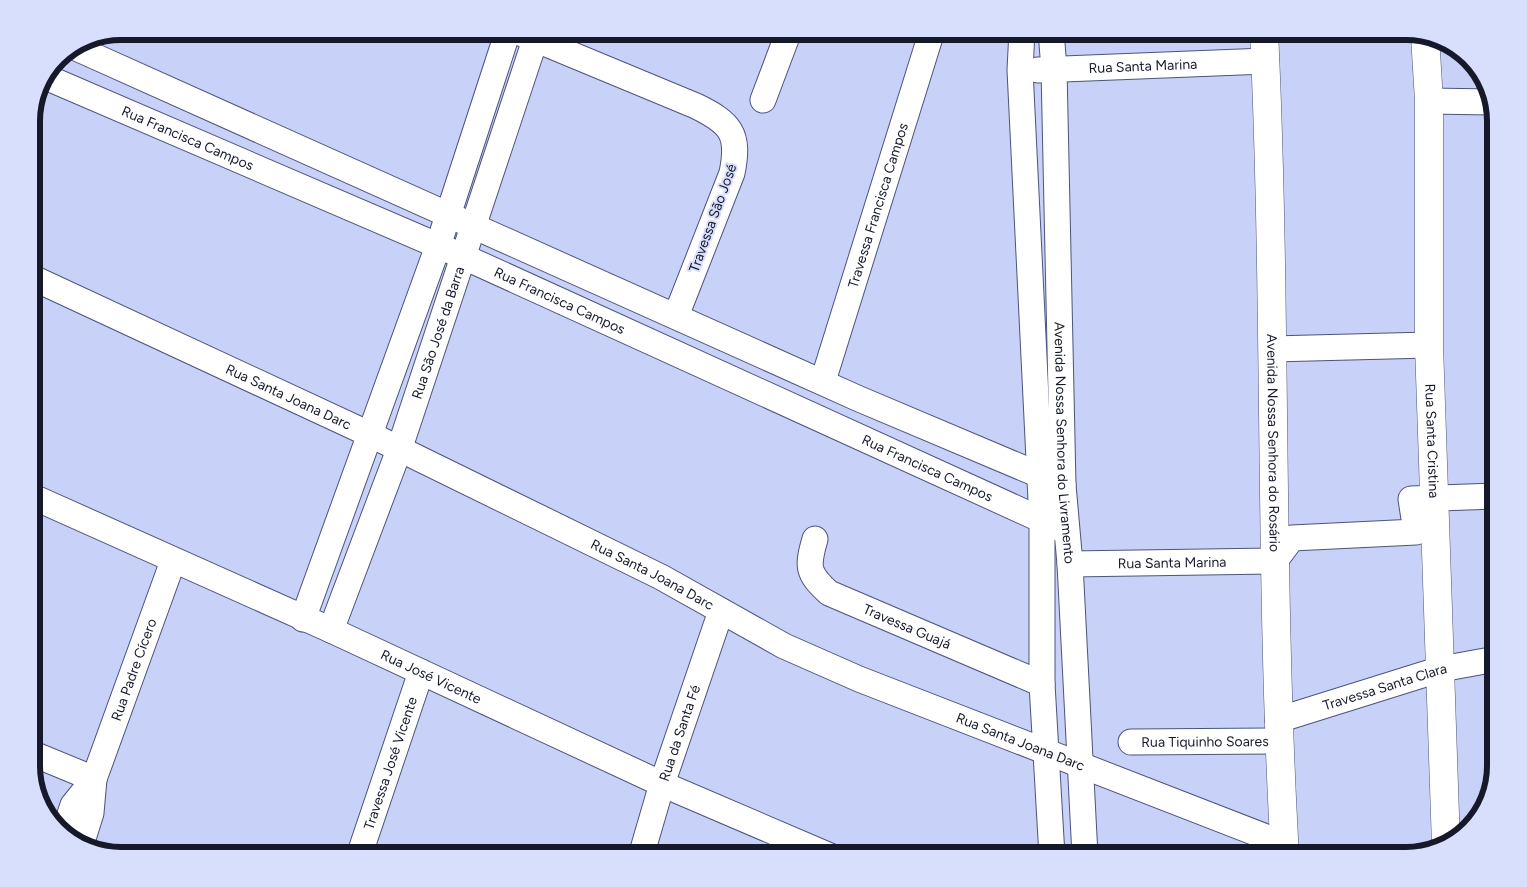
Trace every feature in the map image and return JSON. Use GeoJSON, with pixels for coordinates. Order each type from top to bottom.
{"type":"FeatureCollection","features":[{"type":"Feature","properties":{"kind":"main road","name":"Avenida Nossa Senhora do Rosário"},"geometry":{"type":"LineString","coordinates":[[1265,40],[1278,730],[1284,847]]}},
{"type":"Feature","properties":{"kind":"main road","name":"Rua Santa Cristina"},"geometry":{"type":"LineString","coordinates":[[1426,43],[1429,101],[1429,345],[1446,837]]}},
{"type":"Feature","properties":{"kind":"street","name":"Rua São José da Barra"},"geometry":{"type":"LineString","coordinates":[[304,619],[438,246],[505,40]]}},
{"type":"Feature","properties":{"kind":"street","name":"Rua São José da Barra"},"geometry":{"type":"LineString","coordinates":[[331,630],[399,450],[472,227],[527,40]]}},
{"type":"Feature","properties":{"kind":"street","name":"Travessa São José"},"geometry":{"type":"LineString","coordinates":[[543,40],[696,106],[711,114],[728,127],[734,135],[736,156],[732,173],[676,316]]}},
{"type":"Feature","properties":{"kind":"street"},"geometry":{"type":"LineString","coordinates":[[763,100],[786,40]]}},
{"type":"Feature","properties":{"kind":"street","name":"Travessa Francisca Campos"},"geometry":{"type":"LineString","coordinates":[[822,381],[929,40]]}},
{"type":"Feature","properties":{"kind":"street","name":"Avenida Nossa Senhora do Livramento"},"geometry":{"type":"LineString","coordinates":[[1022,40],[1020,70],[1038,474],[1042,521],[1042,684],[1051,847]]}},
{"type":"Feature","properties":{"kind":"street","name":"Avenida Nossa Senhora do Livramento"},"geometry":{"type":"LineString","coordinates":[[1049,40],[1054,70],[1063,485],[1070,564],[1084,847]]}},
{"type":"Feature","properties":{"kind":"street"},"geometry":{"type":"LineString","coordinates":[[83,50],[472,227],[858,398],[1063,485]]}},
{"type":"Feature","properties":{"kind":"street","name":"Rua Santa Marina"},"geometry":{"type":"LineString","coordinates":[[1020,70],[1266,61]]}},
{"type":"Feature","properties":{"kind":"street","name":"Rua Francisca Campos"},"geometry":{"type":"LineString","coordinates":[[52,80],[462,256],[1066,531]]}},
{"type":"Feature","properties":{"kind":"street"},"geometry":{"type":"LineString","coordinates":[[1429,101],[1484,102]]}},
{"type":"Feature","properties":{"kind":"street","name":"Rua Santa Joana Darc"},"geometry":{"type":"LineString","coordinates":[[40,281],[369,434],[661,577],[784,646],[859,679],[1079,763],[1277,847]]}},
{"type":"Feature","properties":{"kind":"street"},"geometry":{"type":"LineString","coordinates":[[1272,349],[1429,345]]}},
{"type":"Feature","properties":{"kind":"street"},"geometry":{"type":"LineString","coordinates":[[1275,562],[1292,538],[1416,532],[1411,499],[1487,496]]}},
{"type":"Feature","properties":{"kind":"street","name":"Rua José Vicente"},"geometry":{"type":"LineString","coordinates":[[40,500],[331,630],[662,784],[809,847]]}},
{"type":"Feature","properties":{"kind":"street","name":"Travessa Guajá"},"geometry":{"type":"LineString","coordinates":[[815,539],[808,563],[809,570],[817,582],[829,593],[1042,684]]}},
{"type":"Feature","properties":{"kind":"street","name":"Rua Padre Cícero"},"geometry":{"type":"LineString","coordinates":[[83,838],[91,813],[94,779],[173,561]]}},
{"type":"Feature","properties":{"kind":"street","name":"Rua Santa Marina"},"geometry":{"type":"LineString","coordinates":[[1070,564],[1275,562]]}},
{"type":"Feature","properties":{"kind":"street","name":"Rua da Santa Fé"},"geometry":{"type":"LineString","coordinates":[[644,847],[662,784],[721,611]]}},
{"type":"Feature","properties":{"kind":"street","name":"Travessa Santa Clara"},"geometry":{"type":"LineString","coordinates":[[1278,730],[1441,669],[1487,660]]}},
{"type":"Feature","properties":{"kind":"street","name":"Travessa José Vicente"},"geometry":{"type":"LineString","coordinates":[[363,847],[420,672]]}},
{"type":"Feature","properties":{"kind":"street","name":"Rua Tiquinho Soares"},"geometry":{"type":"LineString","coordinates":[[1131,742],[1278,730]]}},
{"type":"Feature","properties":{"kind":"street"},"geometry":{"type":"LineString","coordinates":[[40,757],[94,779]]}},
{"type":"Feature","properties":{"kind":"street","name":"Rua Padre Cícero"},"geometry":{"type":"LineString","coordinates":[[66,826],[73,805],[94,779]]}}]}
